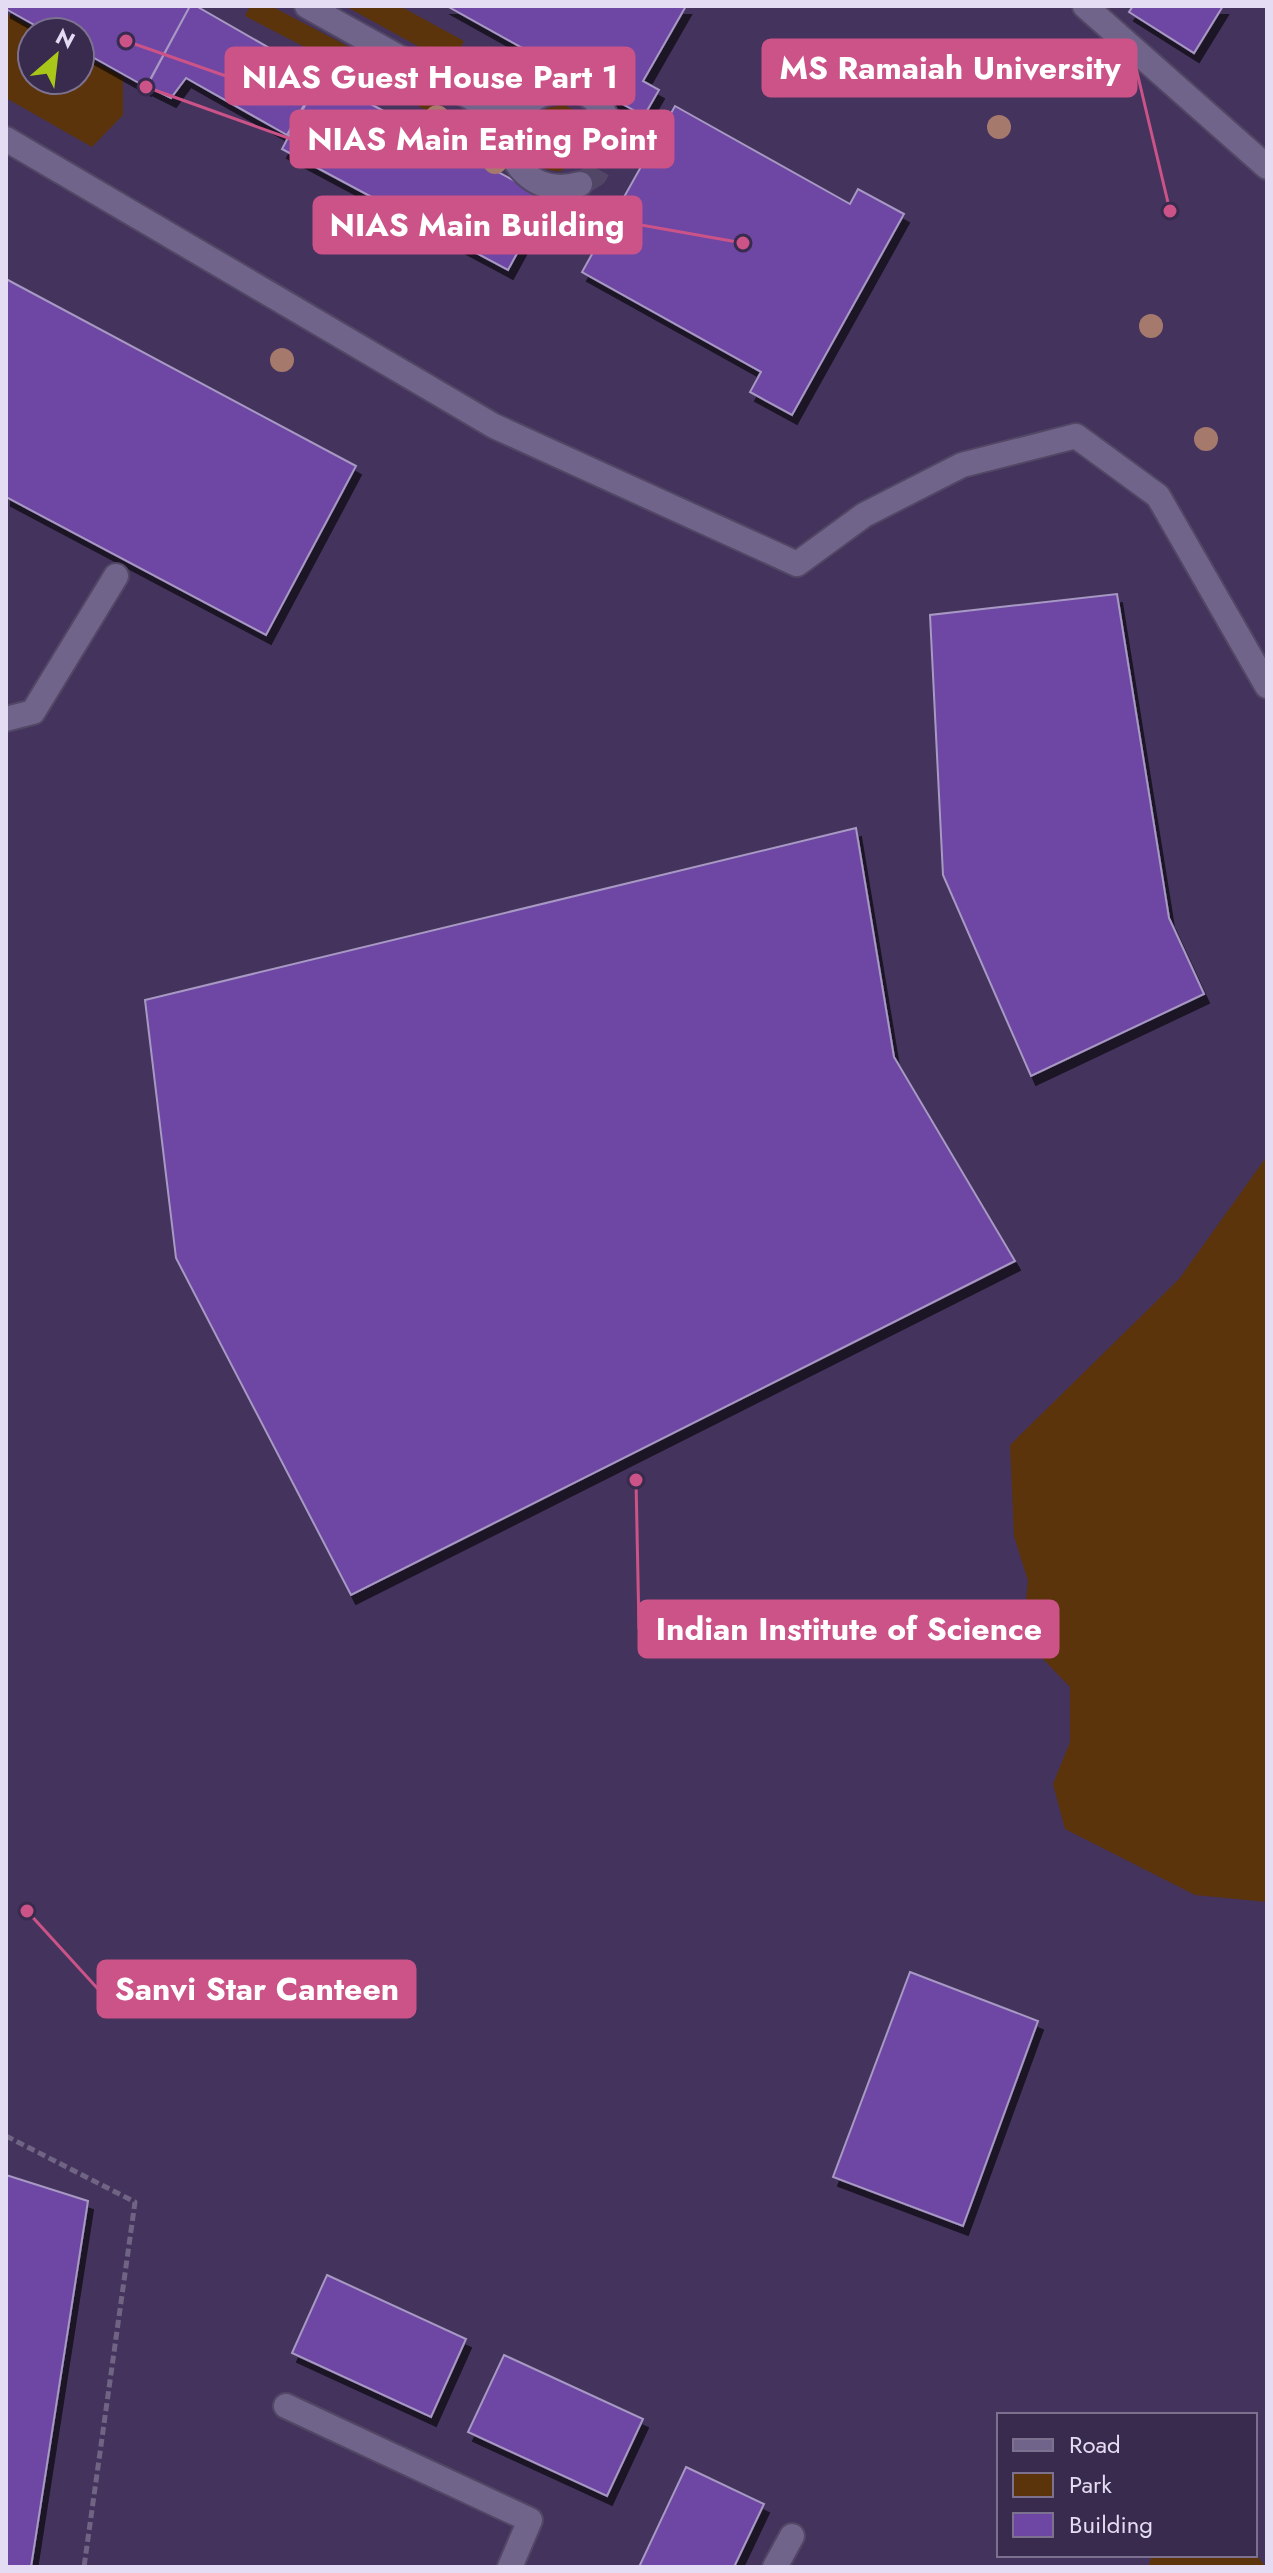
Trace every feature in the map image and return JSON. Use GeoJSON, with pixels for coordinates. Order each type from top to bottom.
{"type":"FeatureCollection","features":[{"type":"Feature","properties":{"kind":"lane"},"geometry":{"type":"LineString","coordinates":[[307,6],[513,121]]}},
{"type":"Feature","properties":{"kind":"lane"},"geometry":{"type":"LineString","coordinates":[[1085,6],[1267,167]]}},
{"type":"Feature","properties":{"kind":"lane"},"geometry":{"type":"LineString","coordinates":[[580,184],[548,187],[527,174],[513,154],[513,121],[533,96],[565,89],[581,93],[595,102],[605,115],[610,131],[610,147]]}},
{"type":"Feature","properties":{"kind":"lane"},"geometry":{"type":"LineString","coordinates":[[6,139],[494,426],[797,564],[864,515],[962,465],[1076,436],[1158,496],[1267,686]]}},
{"type":"Feature","properties":{"kind":"lane"},"geometry":{"type":"LineString","coordinates":[[6,719],[33,712],[116,576]]}},
{"type":"Feature","properties":{"kind":"lane"},"geometry":{"type":"LineString","coordinates":[[286,2406],[530,2520],[510,2567]]}},
{"type":"Feature","properties":{"kind":"lane"},"geometry":{"type":"LineString","coordinates":[[775,2567],[792,2536]]}},
{"type":"Feature","properties":{"kind":"path"},"geometry":{"type":"LineString","coordinates":[[6,2136],[135,2202],[84,2567]]}},
{"type":"Feature","properties":{"kind":"shaded area"},"geometry":{"type":"Polygon","coordinates":[[[6,6],[1267,6],[1267,2567],[6,2567],[6,6]]]}},
{"type":"Feature","properties":{"kind":"green space"},"geometry":{"type":"Polygon","coordinates":[[[250,6],[271,6],[439,94],[430,112],[245,16],[250,6]]]}},
{"type":"Feature","properties":{"kind":"green space"},"geometry":{"type":"Polygon","coordinates":[[[345,6],[400,6],[464,41],[452,65],[345,6]]]}},
{"type":"Feature","properties":{"kind":"green space"},"geometry":{"type":"Polygon","coordinates":[[[6,13],[16,19],[16,96],[96,96],[96,63],[123,77],[123,115],[92,147],[6,98],[6,13]]]}},
{"type":"Feature","properties":{"kind":"green space"},"geometry":{"type":"Polygon","coordinates":[[[564,105],[584,115],[587,122],[562,171],[549,170],[534,158],[531,138],[539,117],[547,108],[564,105]]]}},
{"type":"Feature","properties":{"kind":"green space"},"geometry":{"type":"Polygon","coordinates":[[[1267,1156],[1267,1902],[1195,1895],[1065,1829],[1053,1784],[1070,1742],[1070,1687],[1022,1637],[1028,1581],[1014,1536],[1010,1445],[1179,1279],[1267,1156]]]}},
{"type":"Feature","properties":{"kind":"green space"},"geometry":{"type":"Polygon","coordinates":[[[1257,2556],[1266,2567],[1148,2567],[1151,2557],[1257,2556]]]}},
{"type":"Feature","properties":{"kind":"building"},"geometry":{"type":"Polygon","coordinates":[[[6,6],[190,6],[146,87],[96,59],[96,16],[18,16],[6,6]]]}},
{"type":"Feature","properties":{"kind":"building"},"geometry":{"type":"Polygon","coordinates":[[[190,6],[196,6],[320,77],[287,135],[186,78],[171,98],[147,86],[190,6]]]}},
{"type":"Feature","properties":{"kind":"building"},"geometry":{"type":"Polygon","coordinates":[[[447,6],[686,6],[643,81],[659,90],[644,116],[447,6]]]}},
{"type":"Feature","properties":{"kind":"building"},"geometry":{"type":"Polygon","coordinates":[[[1133,6],[1223,6],[1194,53],[1129,12],[1133,6]]]}},
{"type":"Feature","properties":{"kind":"building"},"geometry":{"type":"Polygon","coordinates":[[[320,77],[547,198],[508,270],[282,149],[320,77]]]}},
{"type":"Feature","properties":{"kind":"building"},"geometry":{"type":"Polygon","coordinates":[[[675,106],[850,204],[858,189],[904,214],[792,415],[750,392],[761,372],[582,272],[675,106]]]}},
{"type":"Feature","properties":{"kind":"building"},"geometry":{"type":"Polygon","coordinates":[[[6,279],[356,466],[266,635],[6,497],[6,279]]]}},
{"type":"Feature","properties":{"kind":"building"},"geometry":{"type":"Polygon","coordinates":[[[1117,594],[1169,918],[1204,994],[1031,1076],[943,875],[930,615],[1117,594]]]}},
{"type":"Feature","properties":{"kind":"building"},"geometry":{"type":"Polygon","coordinates":[[[856,828],[894,1057],[1015,1261],[351,1595],[176,1258],[145,1000],[856,828]]]}},
{"type":"Feature","properties":{"kind":"building"},"geometry":{"type":"Polygon","coordinates":[[[910,1972],[1038,2021],[963,2226],[833,2177],[910,1972]]]}},
{"type":"Feature","properties":{"kind":"building"},"geometry":{"type":"Polygon","coordinates":[[[6,2175],[88,2201],[31,2567],[6,2567],[6,2175]]]}},
{"type":"Feature","properties":{"kind":"building"},"geometry":{"type":"Polygon","coordinates":[[[327,2275],[466,2339],[431,2417],[292,2353],[327,2275]]]}},
{"type":"Feature","properties":{"kind":"building"},"geometry":{"type":"Polygon","coordinates":[[[504,2355],[643,2419],[607,2496],[468,2432],[504,2355]]]}},
{"type":"Feature","properties":{"kind":"building"},"geometry":{"type":"Polygon","coordinates":[[[686,2467],[764,2504],[734,2567],[639,2567],[686,2467]]]}},
{"type":"Feature","properties":{"kind":"tunnel"},"geometry":{"type":"LineString","coordinates":[[580,184],[595,175],[610,147]]}},
{"type":"Feature","properties":{"kind":"place","name":"NIAS Guest House Part 1"},"geometry":{"type":"Point","coordinates":[126,41]}},
{"type":"Feature","properties":{"kind":"place","name":"NIAS Main Eating Point"},"geometry":{"type":"Point","coordinates":[146,87]}},
{"type":"Feature","properties":{"kind":"place","name":"MS Ramaiah University"},"geometry":{"type":"Point","coordinates":[1170,211]}},
{"type":"Feature","properties":{"kind":"place","name":"NIAS Main Building"},"geometry":{"type":"Point","coordinates":[743,243]}},
{"type":"Feature","properties":{"kind":"place","name":"Indian Institute of Science"},"geometry":{"type":"Point","coordinates":[636,1480]}},
{"type":"Feature","properties":{"kind":"place","name":"Sanvi Star Canteen"},"geometry":{"type":"Point","coordinates":[27,1911]}}]}
